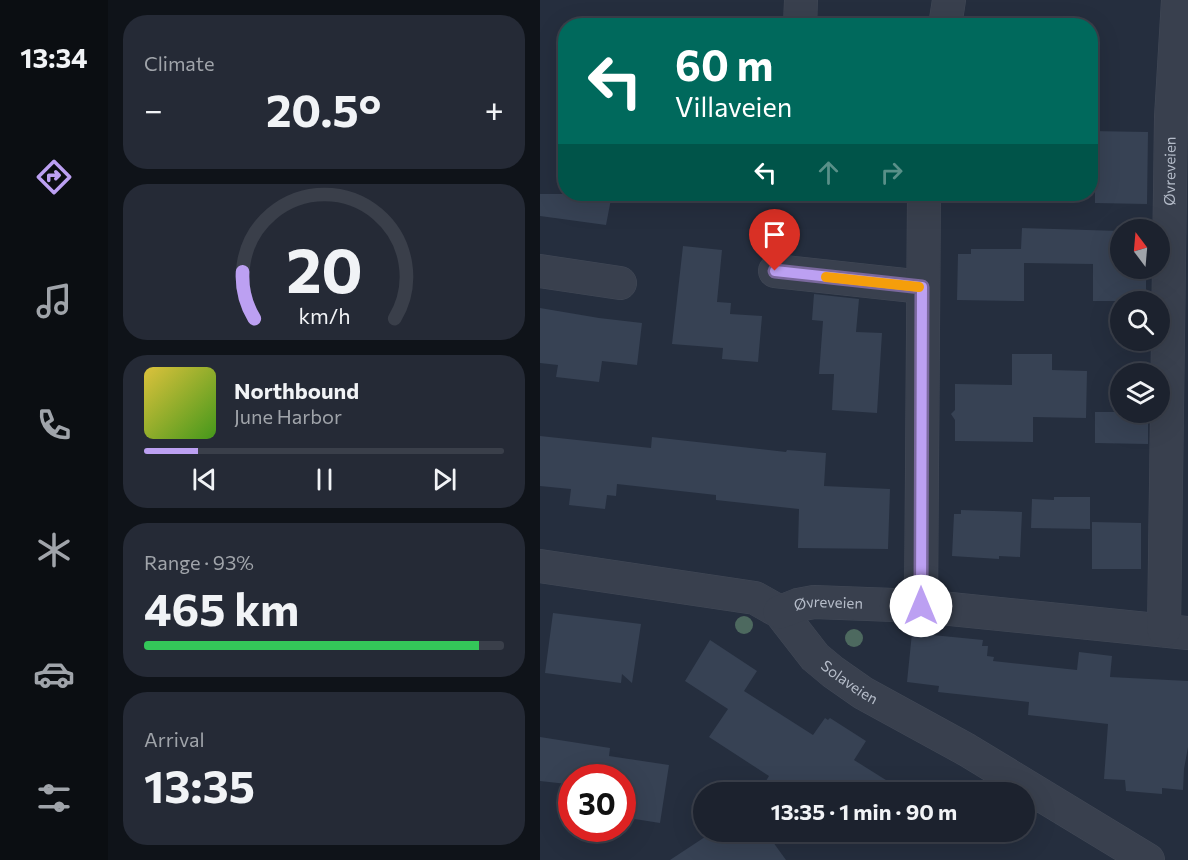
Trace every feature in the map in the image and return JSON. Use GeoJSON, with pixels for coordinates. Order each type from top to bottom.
{"type":"FeatureCollection","features":[{"type":"Feature","properties":{"kind":"street"},"geometry":{"type":"LineString","coordinates":[[800,18],[801,0]]}},
{"type":"Feature","properties":{"kind":"street"},"geometry":{"type":"LineString","coordinates":[[946,18],[949,0]]}},
{"type":"Feature","properties":{"kind":"street","name":"Øvreveien"},"geometry":{"type":"LineString","coordinates":[[780,612],[814,602],[921,606],[1176,632],[1171,117],[1178,0]]}},
{"type":"Feature","properties":{"kind":"street"},"geometry":{"type":"LineString","coordinates":[[921,606],[924,201]]}},
{"type":"Feature","properties":{"kind":"street"},"geometry":{"type":"LineString","coordinates":[[540,271],[620,284]]}},
{"type":"Feature","properties":{"kind":"street"},"geometry":{"type":"LineString","coordinates":[[775,271],[922,287]]}},
{"type":"Feature","properties":{"kind":"street","name":"Solaveien"},"geometry":{"type":"LineString","coordinates":[[540,566],[755,598],[780,612],[815,657],[863,693],[967,750],[1148,860]]}},
{"type":"Feature","properties":{"kind":"building"},"geometry":{"type":"Polygon","coordinates":[[[1098,131],[1148,132],[1147,204],[1095,203],[1098,201],[1098,131]]]}},
{"type":"Feature","properties":{"kind":"building"},"geometry":{"type":"Polygon","coordinates":[[[540,194],[558,194],[558,201],[611,201],[606,225],[540,216],[540,194]]]}},
{"type":"Feature","properties":{"kind":"building"},"geometry":{"type":"Polygon","coordinates":[[[1022,228],[1110,231],[1110,279],[1146,279],[1146,291],[1110,291],[1110,301],[1093,301],[1093,264],[1024,263],[1024,301],[957,300],[958,254],[971,254],[971,249],[1021,249],[1022,228]]]}},
{"type":"Feature","properties":{"kind":"building"},"geometry":{"type":"Polygon","coordinates":[[[683,246],[722,250],[717,302],[731,303],[730,314],[762,316],[758,362],[722,359],[723,348],[672,344],[683,246]]]}},
{"type":"Feature","properties":{"kind":"building"},"geometry":{"type":"Polygon","coordinates":[[[814,294],[859,299],[856,332],[882,333],[877,413],[832,410],[834,374],[819,374],[823,321],[812,320],[814,294]]]}},
{"type":"Feature","properties":{"kind":"building"},"geometry":{"type":"Polygon","coordinates":[[[540,308],[642,323],[637,365],[602,361],[599,382],[556,377],[558,365],[540,363],[540,308]]]}},
{"type":"Feature","properties":{"kind":"building"},"geometry":{"type":"Polygon","coordinates":[[[1012,354],[1052,354],[1052,370],[1087,371],[1086,418],[1033,417],[1033,442],[955,441],[955,420],[951,414],[955,410],[955,384],[1012,385],[1012,354]]]}},
{"type":"Feature","properties":{"kind":"building"},"geometry":{"type":"Polygon","coordinates":[[[1095,412],[1110,412],[1110,423],[1148,423],[1148,444],[1095,443],[1095,412]]]}},
{"type":"Feature","properties":{"kind":"building"},"geometry":{"type":"Polygon","coordinates":[[[540,436],[651,448],[652,437],[786,452],[787,450],[826,453],[824,486],[890,489],[888,549],[798,548],[799,509],[716,500],[716,495],[617,484],[616,496],[607,495],[605,509],[569,505],[571,489],[540,486],[540,436]]]}},
{"type":"Feature","properties":{"kind":"building"},"geometry":{"type":"Polygon","coordinates":[[[1054,497],[1090,497],[1090,529],[1031,528],[1032,499],[1054,500],[1054,497]]]}},
{"type":"Feature","properties":{"kind":"building"},"geometry":{"type":"Polygon","coordinates":[[[961,510],[1022,512],[1020,557],[999,556],[999,559],[952,556],[954,514],[961,514],[961,510]]]}},
{"type":"Feature","properties":{"kind":"building"},"geometry":{"type":"Polygon","coordinates":[[[1092,522],[1141,523],[1141,569],[1092,569],[1092,522]]]}},
{"type":"Feature","properties":{"kind":"building"},"geometry":{"type":"Polygon","coordinates":[[[553,613],[641,624],[632,683],[622,674],[621,683],[545,673],[553,613]]]}},
{"type":"Feature","properties":{"kind":"building"},"geometry":{"type":"Polygon","coordinates":[[[912,633],[983,640],[982,646],[988,646],[987,656],[994,657],[993,661],[1077,670],[1079,652],[1112,656],[1110,677],[1188,681],[1188,747],[1183,790],[1162,788],[1162,794],[1126,791],[1125,780],[1104,779],[1108,724],[1028,715],[1029,702],[938,692],[939,686],[907,682],[912,633]]]}},
{"type":"Feature","properties":{"kind":"building"},"geometry":{"type":"Polygon","coordinates":[[[710,640],[757,671],[744,691],[813,735],[825,718],[828,720],[830,718],[866,741],[854,760],[889,782],[765,782],[769,776],[709,737],[728,709],[685,681],[710,640]]]}},
{"type":"Feature","properties":{"kind":"building"},"geometry":{"type":"Polygon","coordinates":[[[540,737],[610,748],[609,756],[669,765],[660,823],[636,819],[636,764],[558,764],[558,783],[540,781],[540,737]]]}},
{"type":"Feature","properties":{"kind":"building"},"geometry":{"type":"Polygon","coordinates":[[[697,842],[773,842],[786,860],[670,860],[697,842]]]}},
{"type":"Feature","properties":{"kind":"slow traffic"},"geometry":{"type":"LineString","coordinates":[[826,277],[919,287]]}},
{"type":"Feature","properties":{"kind":"route"},"geometry":{"type":"LineString","coordinates":[[775,271],[922,287],[921,606]]}}]}
